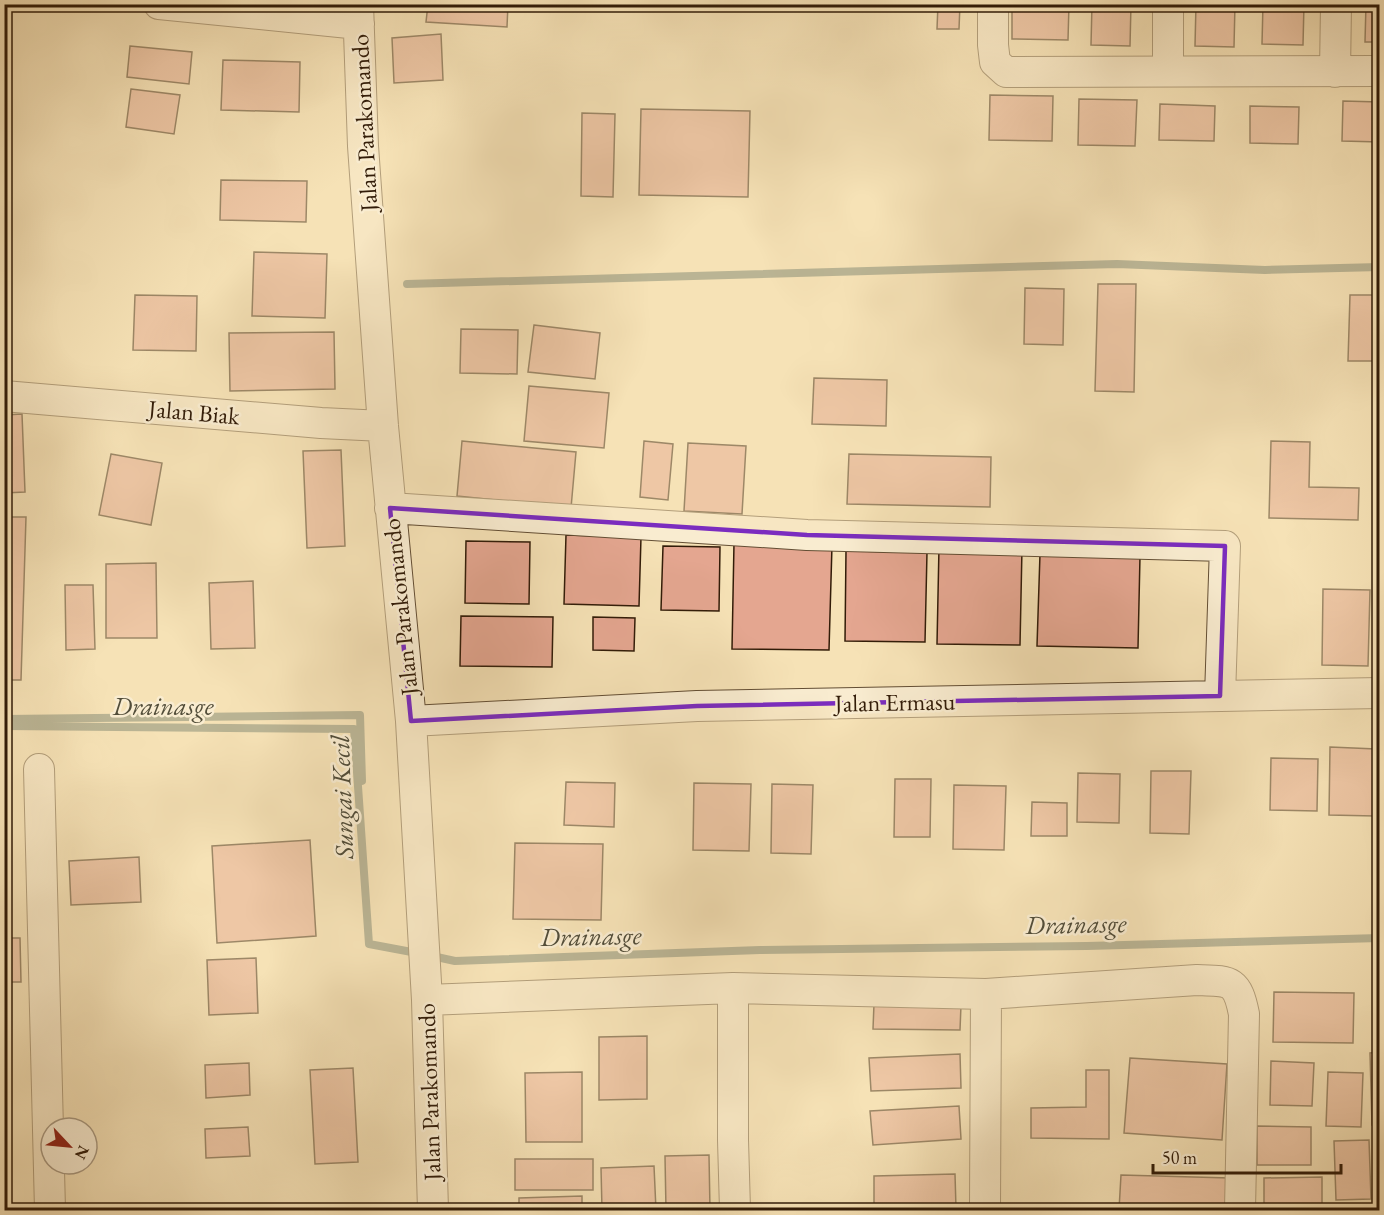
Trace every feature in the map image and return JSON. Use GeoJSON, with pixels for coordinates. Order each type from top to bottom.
{"type":"FeatureCollection","features":[{"type":"Feature","properties":{"kind":"street"},"geometry":{"type":"LineString","coordinates":[[159,4],[358,14]]}},
{"type":"Feature","properties":{"kind":"street"},"geometry":{"type":"LineString","coordinates":[[993,4],[995,62],[1006,72],[1380,71]]}},
{"type":"Feature","properties":{"kind":"street"},"geometry":{"type":"LineString","coordinates":[[1168,4],[1168,71]]}},
{"type":"Feature","properties":{"kind":"street"},"geometry":{"type":"LineString","coordinates":[[1335,72],[1336,4]]}},
{"type":"Feature","properties":{"kind":"street","name":"Jalan Parakomando"},"geometry":{"type":"LineString","coordinates":[[358,14],[363,146],[383,426],[411,721],[427,1000],[433,1210]]}},
{"type":"Feature","properties":{"kind":"street","name":"Jalan Biak"},"geometry":{"type":"LineString","coordinates":[[4,396],[321,423],[383,426]]}},
{"type":"Feature","properties":{"kind":"street"},"geometry":{"type":"LineString","coordinates":[[390,508],[807,535],[1225,546],[1220,696]]}},
{"type":"Feature","properties":{"kind":"street","name":"Jalan Ermasu"},"geometry":{"type":"LineString","coordinates":[[411,721],[697,706],[1380,693]]}},
{"type":"Feature","properties":{"kind":"street"},"geometry":{"type":"LineString","coordinates":[[39,769],[50,1210]]}},
{"type":"Feature","properties":{"kind":"street"},"geometry":{"type":"LineString","coordinates":[[427,1000],[733,988],[986,994],[1197,980],[1220,981],[1231,985],[1240,995],[1244,1014],[1240,1210]]}},
{"type":"Feature","properties":{"kind":"street"},"geometry":{"type":"LineString","coordinates":[[733,988],[735,1210]]}},
{"type":"Feature","properties":{"kind":"street"},"geometry":{"type":"LineString","coordinates":[[985,1210],[986,994]]}},
{"type":"Feature","properties":{"kind":"highlighted area"},"geometry":{"type":"Polygon","coordinates":[[[390,508],[807,535],[1225,546],[1220,696],[697,706],[411,721],[390,508]]]}},
{"type":"Feature","properties":{"kind":"building"},"geometry":{"type":"Polygon","coordinates":[[[428,4],[508,4],[507,27],[426,22],[428,4]]]}},
{"type":"Feature","properties":{"kind":"building"},"geometry":{"type":"Polygon","coordinates":[[[938,4],[960,4],[959,29],[937,29],[938,4]]]}},
{"type":"Feature","properties":{"kind":"building"},"geometry":{"type":"Polygon","coordinates":[[[1012,4],[1069,4],[1068,40],[1012,39],[1012,4]]]}},
{"type":"Feature","properties":{"kind":"building"},"geometry":{"type":"Polygon","coordinates":[[[1092,4],[1131,4],[1130,46],[1091,45],[1092,4]]]}},
{"type":"Feature","properties":{"kind":"building"},"geometry":{"type":"Polygon","coordinates":[[[1196,4],[1235,4],[1234,47],[1195,46],[1196,4]]]}},
{"type":"Feature","properties":{"kind":"building"},"geometry":{"type":"Polygon","coordinates":[[[1263,4],[1304,4],[1303,45],[1262,44],[1263,4]]]}},
{"type":"Feature","properties":{"kind":"building"},"geometry":{"type":"Polygon","coordinates":[[[1366,4],[1380,4],[1380,42],[1365,42],[1366,4]]]}},
{"type":"Feature","properties":{"kind":"building"},"geometry":{"type":"Polygon","coordinates":[[[441,34],[443,80],[394,83],[392,38],[441,34]]]}},
{"type":"Feature","properties":{"kind":"building"},"geometry":{"type":"Polygon","coordinates":[[[130,46],[192,52],[189,84],[127,77],[130,46]]]}},
{"type":"Feature","properties":{"kind":"building"},"geometry":{"type":"Polygon","coordinates":[[[223,60],[300,62],[299,112],[221,110],[223,60]]]}},
{"type":"Feature","properties":{"kind":"building"},"geometry":{"type":"Polygon","coordinates":[[[131,89],[180,95],[174,134],[126,127],[131,89]]]}},
{"type":"Feature","properties":{"kind":"building"},"geometry":{"type":"Polygon","coordinates":[[[990,95],[1053,96],[1052,141],[989,140],[990,95]]]}},
{"type":"Feature","properties":{"kind":"building"},"geometry":{"type":"Polygon","coordinates":[[[1079,99],[1137,100],[1135,146],[1078,145],[1079,99]]]}},
{"type":"Feature","properties":{"kind":"building"},"geometry":{"type":"Polygon","coordinates":[[[1343,101],[1380,102],[1380,142],[1342,141],[1343,101]]]}},
{"type":"Feature","properties":{"kind":"building"},"geometry":{"type":"Polygon","coordinates":[[[1160,104],[1215,106],[1214,141],[1159,140],[1160,104]]]}},
{"type":"Feature","properties":{"kind":"building"},"geometry":{"type":"Polygon","coordinates":[[[1250,106],[1299,107],[1298,144],[1250,143],[1250,106]]]}},
{"type":"Feature","properties":{"kind":"building"},"geometry":{"type":"Polygon","coordinates":[[[641,109],[750,111],[748,197],[639,195],[641,109]]]}},
{"type":"Feature","properties":{"kind":"building"},"geometry":{"type":"Polygon","coordinates":[[[582,113],[615,114],[613,197],[581,196],[582,113]]]}},
{"type":"Feature","properties":{"kind":"building"},"geometry":{"type":"Polygon","coordinates":[[[221,180],[307,181],[306,222],[220,220],[221,180]]]}},
{"type":"Feature","properties":{"kind":"building"},"geometry":{"type":"Polygon","coordinates":[[[254,252],[327,254],[325,318],[252,316],[254,252]]]}},
{"type":"Feature","properties":{"kind":"building"},"geometry":{"type":"Polygon","coordinates":[[[1098,284],[1136,284],[1134,392],[1095,391],[1098,284]]]}},
{"type":"Feature","properties":{"kind":"building"},"geometry":{"type":"Polygon","coordinates":[[[1025,288],[1064,289],[1063,345],[1024,344],[1025,288]]]}},
{"type":"Feature","properties":{"kind":"building"},"geometry":{"type":"Polygon","coordinates":[[[135,295],[197,296],[196,351],[133,350],[135,295]]]}},
{"type":"Feature","properties":{"kind":"building"},"geometry":{"type":"Polygon","coordinates":[[[1350,295],[1380,295],[1380,361],[1348,361],[1350,295]]]}},
{"type":"Feature","properties":{"kind":"building"},"geometry":{"type":"Polygon","coordinates":[[[534,325],[600,333],[595,379],[528,372],[534,325]]]}},
{"type":"Feature","properties":{"kind":"building"},"geometry":{"type":"Polygon","coordinates":[[[461,329],[518,330],[517,374],[460,373],[461,329]]]}},
{"type":"Feature","properties":{"kind":"building"},"geometry":{"type":"Polygon","coordinates":[[[334,332],[335,389],[230,391],[229,333],[334,332]]]}},
{"type":"Feature","properties":{"kind":"building"},"geometry":{"type":"Polygon","coordinates":[[[814,378],[887,380],[886,426],[812,424],[814,378]]]}},
{"type":"Feature","properties":{"kind":"building"},"geometry":{"type":"Polygon","coordinates":[[[529,386],[609,393],[604,448],[524,441],[529,386]]]}},
{"type":"Feature","properties":{"kind":"building"},"geometry":{"type":"Polygon","coordinates":[[[22,414],[25,492],[4,493],[4,415],[22,414]]]}},
{"type":"Feature","properties":{"kind":"building"},"geometry":{"type":"Polygon","coordinates":[[[462,441],[576,452],[571,508],[457,496],[462,441]]]}},
{"type":"Feature","properties":{"kind":"building"},"geometry":{"type":"Polygon","coordinates":[[[644,441],[673,444],[668,500],[640,497],[644,441]]]}},
{"type":"Feature","properties":{"kind":"building"},"geometry":{"type":"Polygon","coordinates":[[[1271,441],[1310,442],[1309,487],[1359,488],[1358,520],[1269,518],[1271,441]]]}},
{"type":"Feature","properties":{"kind":"building"},"geometry":{"type":"Polygon","coordinates":[[[688,443],[746,446],[742,514],[684,511],[688,443]]]}},
{"type":"Feature","properties":{"kind":"building"},"geometry":{"type":"Polygon","coordinates":[[[341,450],[345,546],[307,548],[303,451],[341,450]]]}},
{"type":"Feature","properties":{"kind":"building"},"geometry":{"type":"Polygon","coordinates":[[[111,454],[162,463],[151,525],[99,515],[111,454]]]}},
{"type":"Feature","properties":{"kind":"building"},"geometry":{"type":"Polygon","coordinates":[[[849,454],[991,457],[990,507],[847,504],[849,454]]]}},
{"type":"Feature","properties":{"kind":"building"},"geometry":{"type":"Polygon","coordinates":[[[4,517],[26,517],[21,680],[4,680],[4,517]]]}},
{"type":"Feature","properties":{"kind":"building"},"geometry":{"type":"Polygon","coordinates":[[[566,535],[641,537],[639,606],[564,604],[566,535]]]}},
{"type":"Feature","properties":{"kind":"building"},"geometry":{"type":"Polygon","coordinates":[[[466,541],[530,542],[529,604],[465,603],[466,541]]]}},
{"type":"Feature","properties":{"kind":"building"},"geometry":{"type":"Polygon","coordinates":[[[734,543],[832,545],[829,650],[732,649],[734,543]]]}},
{"type":"Feature","properties":{"kind":"building"},"geometry":{"type":"Polygon","coordinates":[[[663,546],[720,547],[719,611],[661,610],[663,546]]]}},
{"type":"Feature","properties":{"kind":"building"},"geometry":{"type":"Polygon","coordinates":[[[939,547],[1022,548],[1020,645],[937,644],[939,547]]]}},
{"type":"Feature","properties":{"kind":"building"},"geometry":{"type":"Polygon","coordinates":[[[846,551],[927,552],[925,642],[845,641],[846,551]]]}},
{"type":"Feature","properties":{"kind":"building"},"geometry":{"type":"Polygon","coordinates":[[[1040,554],[1140,556],[1138,648],[1037,646],[1040,554]]]}},
{"type":"Feature","properties":{"kind":"building"},"geometry":{"type":"Polygon","coordinates":[[[156,563],[157,638],[106,638],[106,564],[156,563]]]}},
{"type":"Feature","properties":{"kind":"building"},"geometry":{"type":"Polygon","coordinates":[[[253,581],[255,648],[211,649],[209,583],[253,581]]]}},
{"type":"Feature","properties":{"kind":"building"},"geometry":{"type":"Polygon","coordinates":[[[65,585],[93,585],[95,649],[66,650],[65,585]]]}},
{"type":"Feature","properties":{"kind":"building"},"geometry":{"type":"Polygon","coordinates":[[[1323,589],[1370,590],[1368,666],[1322,665],[1323,589]]]}},
{"type":"Feature","properties":{"kind":"building"},"geometry":{"type":"Polygon","coordinates":[[[461,616],[553,617],[552,667],[460,666],[461,616]]]}},
{"type":"Feature","properties":{"kind":"building"},"geometry":{"type":"Polygon","coordinates":[[[593,617],[635,618],[634,651],[593,650],[593,617]]]}},
{"type":"Feature","properties":{"kind":"building"},"geometry":{"type":"Polygon","coordinates":[[[1330,747],[1376,749],[1375,816],[1329,815],[1330,747]]]}},
{"type":"Feature","properties":{"kind":"building"},"geometry":{"type":"Polygon","coordinates":[[[1271,758],[1318,759],[1317,811],[1270,810],[1271,758]]]}},
{"type":"Feature","properties":{"kind":"building"},"geometry":{"type":"Polygon","coordinates":[[[1151,771],[1191,771],[1189,834],[1150,833],[1151,771]]]}},
{"type":"Feature","properties":{"kind":"building"},"geometry":{"type":"Polygon","coordinates":[[[1078,773],[1120,774],[1119,823],[1077,822],[1078,773]]]}},
{"type":"Feature","properties":{"kind":"building"},"geometry":{"type":"Polygon","coordinates":[[[895,779],[931,779],[930,837],[894,837],[895,779]]]}},
{"type":"Feature","properties":{"kind":"building"},"geometry":{"type":"Polygon","coordinates":[[[566,782],[615,783],[614,827],[564,825],[566,782]]]}},
{"type":"Feature","properties":{"kind":"building"},"geometry":{"type":"Polygon","coordinates":[[[694,783],[751,784],[749,851],[693,850],[694,783]]]}},
{"type":"Feature","properties":{"kind":"building"},"geometry":{"type":"Polygon","coordinates":[[[772,784],[813,785],[811,854],[771,853],[772,784]]]}},
{"type":"Feature","properties":{"kind":"building"},"geometry":{"type":"Polygon","coordinates":[[[954,785],[1006,786],[1004,850],[953,849],[954,785]]]}},
{"type":"Feature","properties":{"kind":"building"},"geometry":{"type":"Polygon","coordinates":[[[1032,802],[1067,803],[1067,836],[1031,836],[1032,802]]]}},
{"type":"Feature","properties":{"kind":"building"},"geometry":{"type":"Polygon","coordinates":[[[310,840],[316,936],[217,943],[212,846],[310,840]]]}},
{"type":"Feature","properties":{"kind":"building"},"geometry":{"type":"Polygon","coordinates":[[[515,843],[603,844],[601,920],[513,919],[515,843]]]}},
{"type":"Feature","properties":{"kind":"building"},"geometry":{"type":"Polygon","coordinates":[[[139,857],[141,902],[71,905],[69,861],[139,857]]]}},
{"type":"Feature","properties":{"kind":"building"},"geometry":{"type":"Polygon","coordinates":[[[4,938],[20,938],[21,982],[4,982],[4,938]]]}},
{"type":"Feature","properties":{"kind":"building"},"geometry":{"type":"Polygon","coordinates":[[[256,958],[258,1013],[209,1015],[207,960],[256,958]]]}},
{"type":"Feature","properties":{"kind":"building"},"geometry":{"type":"Polygon","coordinates":[[[1274,992],[1354,993],[1353,1043],[1273,1042],[1274,992]]]}},
{"type":"Feature","properties":{"kind":"building"},"geometry":{"type":"Polygon","coordinates":[[[874,1004],[961,1005],[960,1030],[873,1029],[874,1004]]]}},
{"type":"Feature","properties":{"kind":"building"},"geometry":{"type":"Polygon","coordinates":[[[647,1036],[647,1099],[599,1100],[599,1037],[647,1036]]]}},
{"type":"Feature","properties":{"kind":"building"},"geometry":{"type":"Polygon","coordinates":[[[1380,1052],[1380,1125],[1372,1125],[1370,1053],[1380,1052]]]}},
{"type":"Feature","properties":{"kind":"building"},"geometry":{"type":"Polygon","coordinates":[[[960,1054],[961,1088],[871,1091],[869,1058],[960,1054]]]}},
{"type":"Feature","properties":{"kind":"building"},"geometry":{"type":"Polygon","coordinates":[[[1130,1058],[1227,1064],[1222,1140],[1124,1133],[1130,1058]]]}},
{"type":"Feature","properties":{"kind":"building"},"geometry":{"type":"Polygon","coordinates":[[[1271,1061],[1314,1063],[1312,1106],[1270,1105],[1271,1061]]]}},
{"type":"Feature","properties":{"kind":"building"},"geometry":{"type":"Polygon","coordinates":[[[249,1063],[250,1095],[206,1098],[205,1065],[249,1063]]]}},
{"type":"Feature","properties":{"kind":"building"},"geometry":{"type":"Polygon","coordinates":[[[353,1068],[358,1162],[315,1164],[310,1070],[353,1068]]]}},
{"type":"Feature","properties":{"kind":"building"},"geometry":{"type":"Polygon","coordinates":[[[1086,1070],[1109,1070],[1109,1139],[1031,1138],[1031,1108],[1086,1107],[1086,1070]]]}},
{"type":"Feature","properties":{"kind":"building"},"geometry":{"type":"Polygon","coordinates":[[[582,1072],[582,1142],[526,1142],[525,1073],[582,1072]]]}},
{"type":"Feature","properties":{"kind":"building"},"geometry":{"type":"Polygon","coordinates":[[[1328,1072],[1363,1073],[1361,1127],[1326,1126],[1328,1072]]]}},
{"type":"Feature","properties":{"kind":"building"},"geometry":{"type":"Polygon","coordinates":[[[959,1106],[961,1139],[873,1145],[870,1111],[959,1106]]]}},
{"type":"Feature","properties":{"kind":"building"},"geometry":{"type":"Polygon","coordinates":[[[1257,1126],[1311,1127],[1311,1165],[1257,1165],[1257,1126]]]}},
{"type":"Feature","properties":{"kind":"building"},"geometry":{"type":"Polygon","coordinates":[[[248,1127],[250,1156],[206,1158],[205,1129],[248,1127]]]}},
{"type":"Feature","properties":{"kind":"building"},"geometry":{"type":"Polygon","coordinates":[[[1369,1140],[1371,1199],[1336,1200],[1334,1141],[1369,1140]]]}},
{"type":"Feature","properties":{"kind":"building"},"geometry":{"type":"Polygon","coordinates":[[[709,1155],[710,1210],[666,1210],[665,1156],[709,1155]]]}},
{"type":"Feature","properties":{"kind":"building"},"geometry":{"type":"Polygon","coordinates":[[[515,1159],[593,1159],[593,1190],[515,1190],[515,1159]]]}},
{"type":"Feature","properties":{"kind":"building"},"geometry":{"type":"Polygon","coordinates":[[[654,1166],[656,1210],[602,1210],[601,1168],[654,1166]]]}},
{"type":"Feature","properties":{"kind":"building"},"geometry":{"type":"Polygon","coordinates":[[[955,1174],[956,1208],[874,1210],[874,1176],[955,1174]]]}},
{"type":"Feature","properties":{"kind":"building"},"geometry":{"type":"Polygon","coordinates":[[[1121,1175],[1230,1178],[1229,1210],[1119,1210],[1121,1175]]]}},
{"type":"Feature","properties":{"kind":"building"},"geometry":{"type":"Polygon","coordinates":[[[1322,1177],[1322,1204],[1264,1204],[1264,1178],[1322,1177]]]}},
{"type":"Feature","properties":{"kind":"building"},"geometry":{"type":"Polygon","coordinates":[[[582,1196],[582,1210],[519,1210],[519,1198],[582,1196]]]}},
{"type":"Feature","properties":{"kind":"waterway"},"geometry":{"type":"LineString","coordinates":[[407,284],[1117,264],[1265,270],[1380,267]]}},
{"type":"Feature","properties":{"kind":"waterway","name":"Sungai Kecil"},"geometry":{"type":"LineString","coordinates":[[4,719],[360,715],[362,781]]}},
{"type":"Feature","properties":{"kind":"waterway","name":"Drainasge"},"geometry":{"type":"LineString","coordinates":[[4,726],[354,729],[369,944],[417,953]]}},
{"type":"Feature","properties":{"kind":"waterway","name":"Drainasge"},"geometry":{"type":"LineString","coordinates":[[432,956],[455,961],[760,950],[1087,946],[1380,938]]}}]}
